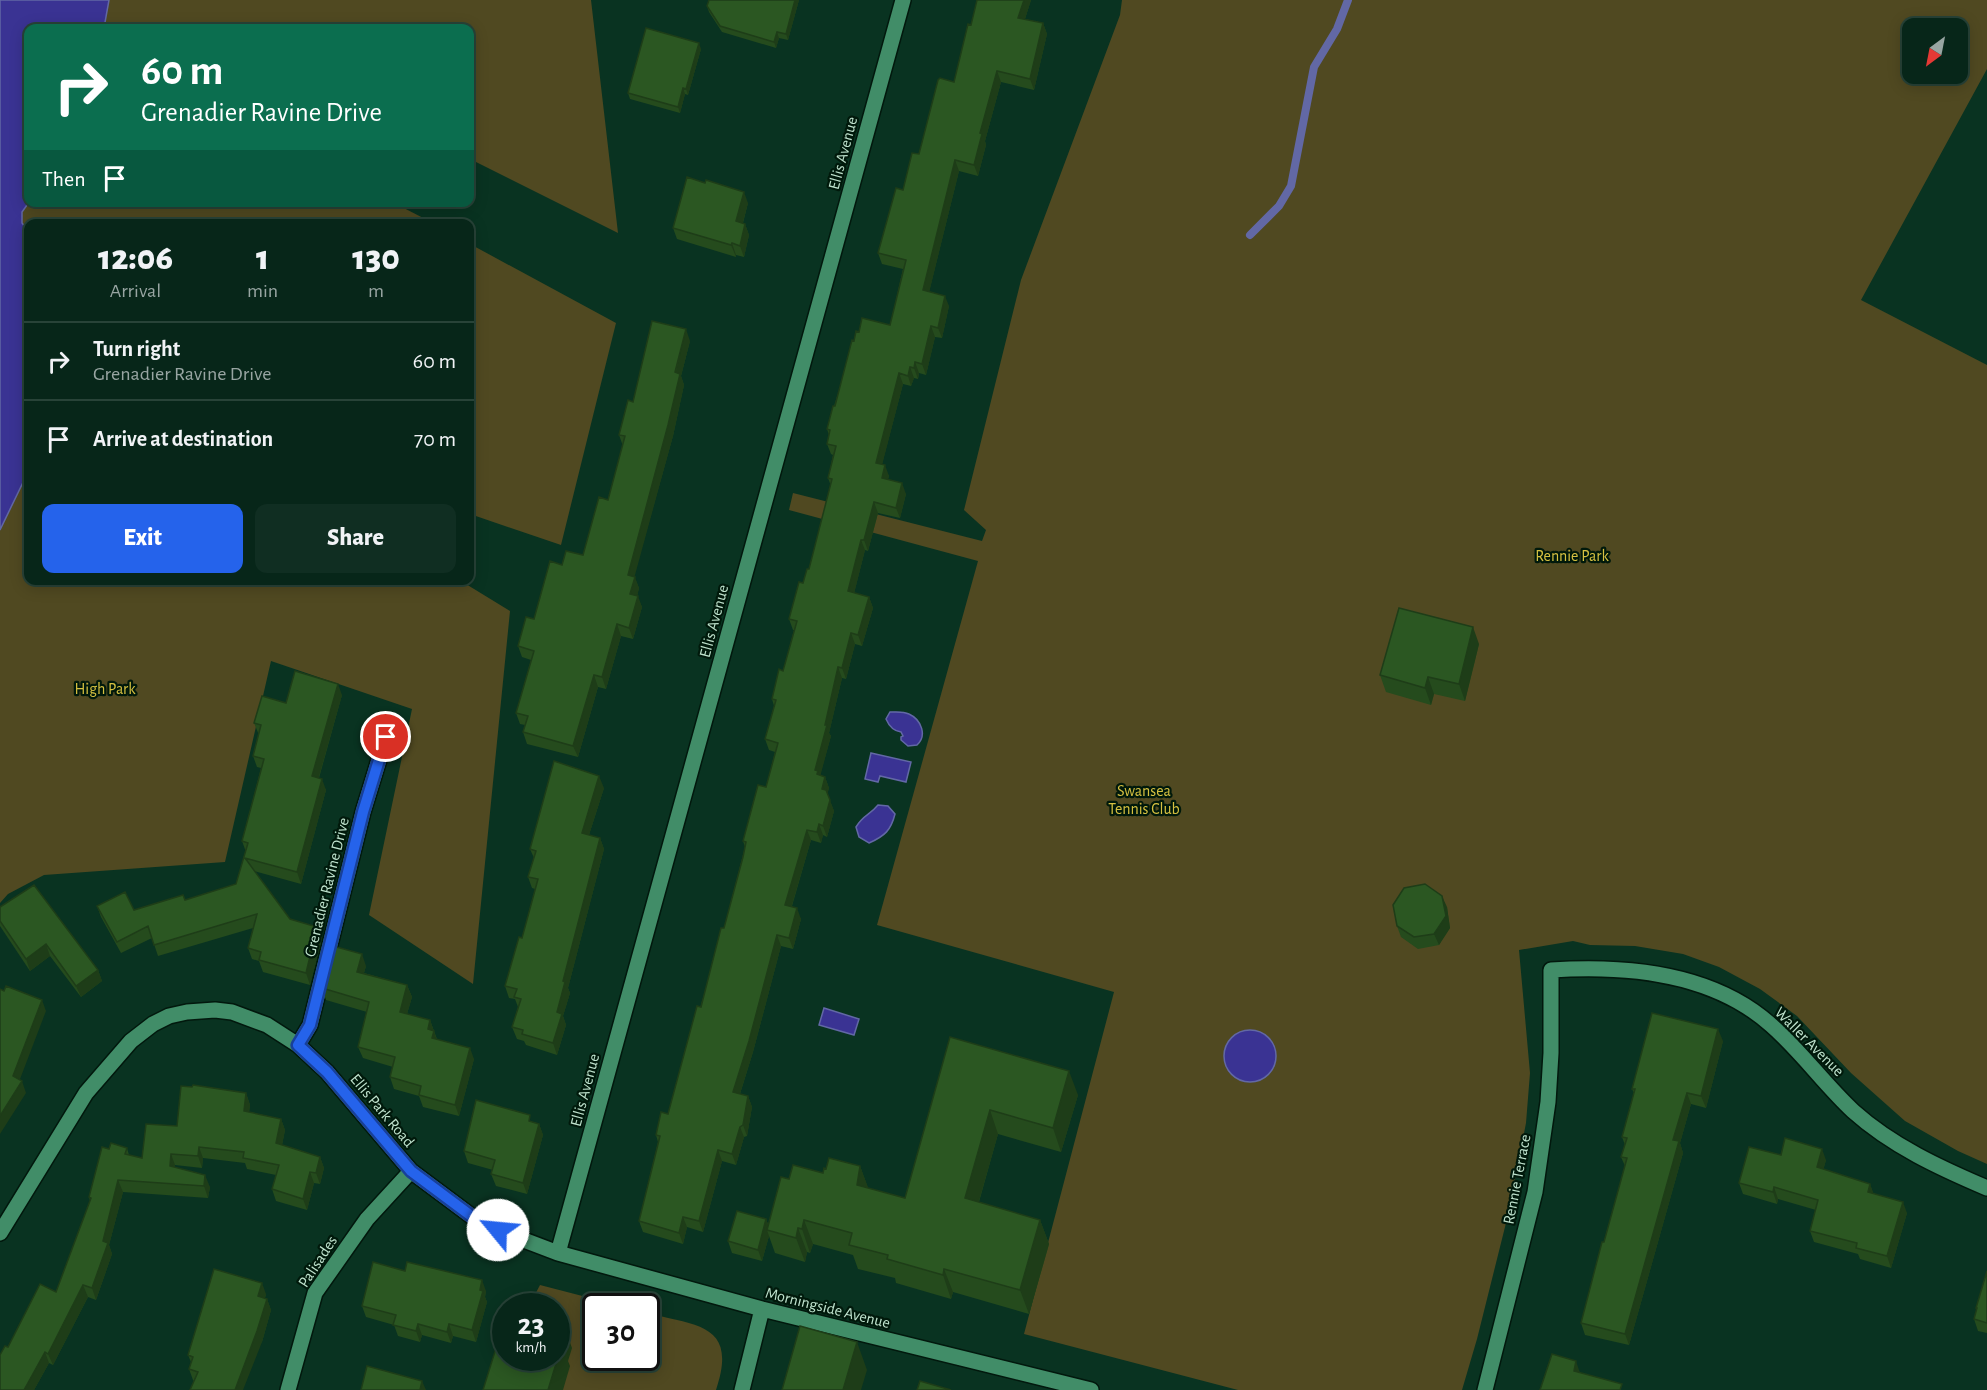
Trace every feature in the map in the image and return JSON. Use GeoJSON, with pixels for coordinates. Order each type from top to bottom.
{"type":"FeatureCollection","features":[{"type":"Feature","properties":{"kind":"street","name":"Ellis Avenue"},"geometry":{"type":"LineString","coordinates":[[558,1253],[903,0]]}},
{"type":"Feature","properties":{"kind":"street","name":"Grenadier Ravine Drive"},"geometry":{"type":"LineString","coordinates":[[298,1045],[310,1025],[363,812],[386,737]]}},
{"type":"Feature","properties":{"kind":"street","name":"Waller Avenue"},"geometry":{"type":"LineString","coordinates":[[1551,970],[1597,967],[1644,971],[1708,987],[1733,999],[1771,1024],[1853,1110],[1887,1137],[1922,1159],[1987,1188]]}},
{"type":"Feature","properties":{"kind":"street","name":"Rennie Terrace"},"geometry":{"type":"LineString","coordinates":[[1485,1390],[1535,1192],[1548,1102],[1551,1053],[1551,970]]}},
{"type":"Feature","properties":{"kind":"street","name":"Ellis Park Road"},"geometry":{"type":"LineString","coordinates":[[0,1233],[86,1093],[130,1041],[153,1024],[169,1016],[215,1010],[232,1012],[267,1025],[298,1045],[327,1072],[411,1171],[482,1224],[558,1253]]}},
{"type":"Feature","properties":{"kind":"street","name":"Palisades"},"geometry":{"type":"LineString","coordinates":[[288,1390],[315,1293],[367,1219],[411,1171]]}},
{"type":"Feature","properties":{"kind":"street","name":"Morningside Avenue"},"geometry":{"type":"LineString","coordinates":[[558,1253],[762,1309],[1091,1390]]}},
{"type":"Feature","properties":{"kind":"street"},"geometry":{"type":"LineString","coordinates":[[742,1390],[762,1309]]}},
{"type":"Feature","properties":{"kind":"green space","name":"High Park"},"geometry":{"type":"Polygon","coordinates":[[[0,0],[591,0],[618,233],[474,161],[474,24],[24,24],[24,207],[402,207],[425,219],[24,219],[24,585],[468,585],[510,611],[473,984],[369,915],[412,709],[271,661],[225,862],[44,875],[8,894],[0,903],[0,0]]]}},
{"type":"Feature","properties":{"kind":"green space","name":"Rennie Park"},"geometry":{"type":"Polygon","coordinates":[[[1122,0],[1987,0],[1987,69],[1861,300],[1987,365],[1987,1164],[1958,1151],[1905,1121],[1851,1073],[1797,1016],[1760,989],[1719,967],[1683,954],[1635,946],[1590,945],[1573,941],[1519,950],[1530,1073],[1526,1123],[1508,1215],[1462,1390],[1238,1390],[1024,1334],[1114,992],[877,925],[978,561],[789,510],[793,493],[982,541],[986,530],[964,510],[1021,280],[1120,15],[1122,0]]]}},
{"type":"Feature","properties":{"kind":"green space"},"geometry":{"type":"Polygon","coordinates":[[[474,246],[616,323],[561,545],[474,515],[474,246]]]}},
{"type":"Feature","properties":{"kind":"green space"},"geometry":{"type":"Polygon","coordinates":[[[540,1285],[582,1296],[582,1371],[660,1371],[660,1316],[682,1321],[709,1332],[717,1340],[722,1352],[716,1390],[494,1390],[531,1371],[570,1371],[570,1293],[536,1293],[540,1285]]]}},
{"type":"Feature","properties":{"kind":"shaded area"},"geometry":{"type":"Polygon","coordinates":[[[0,0],[109,0],[105,24],[24,24],[26,207],[22,212],[22,223],[24,226],[24,480],[0,530],[0,0]]]}},
{"type":"Feature","properties":{"kind":"shaded area"},"geometry":{"type":"Polygon","coordinates":[[[890,712],[907,713],[917,720],[922,728],[922,737],[917,745],[908,746],[901,740],[903,736],[901,732],[892,728],[886,719],[890,712]]]}},
{"type":"Feature","properties":{"kind":"shaded area"},"geometry":{"type":"Polygon","coordinates":[[[871,753],[911,762],[906,782],[880,776],[878,782],[865,779],[871,753]]]}},
{"type":"Feature","properties":{"kind":"shaded area"},"geometry":{"type":"Polygon","coordinates":[[[878,805],[888,806],[895,814],[886,832],[869,843],[859,837],[856,827],[878,805]]]}},
{"type":"Feature","properties":{"kind":"shaded area"},"geometry":{"type":"Polygon","coordinates":[[[824,1008],[859,1019],[854,1035],[819,1025],[824,1008]]]}},
{"type":"Feature","properties":{"kind":"shaded area"},"geometry":{"type":"Polygon","coordinates":[[[1245,1030],[1255,1030],[1269,1037],[1276,1056],[1269,1075],[1255,1082],[1245,1082],[1235,1078],[1228,1071],[1224,1061],[1224,1051],[1228,1041],[1235,1034],[1245,1030]]]}},
{"type":"Feature","properties":{"kind":"building"},"geometry":{"type":"Polygon","coordinates":[[[709,0],[795,0],[786,34],[777,32],[774,42],[720,26],[707,6],[709,0]]]}},
{"type":"Feature","properties":{"kind":"building"},"geometry":{"type":"Polygon","coordinates":[[[977,0],[1024,0],[1018,18],[1043,23],[1030,79],[997,71],[974,165],[955,160],[923,290],[945,296],[938,328],[931,326],[922,364],[915,362],[914,368],[910,367],[908,376],[899,373],[876,463],[885,465],[882,478],[902,483],[896,508],[874,502],[864,540],[861,540],[848,591],[869,597],[858,635],[851,633],[842,668],[838,667],[825,725],[827,725],[815,770],[818,771],[817,774],[825,777],[822,789],[826,790],[830,800],[823,826],[819,824],[817,832],[807,830],[785,905],[797,908],[789,938],[777,935],[733,1092],[748,1096],[743,1125],[740,1127],[732,1154],[718,1150],[699,1221],[683,1217],[679,1233],[639,1221],[660,1136],[656,1135],[661,1112],[668,1114],[697,1006],[701,1007],[721,928],[724,928],[743,857],[746,842],[743,841],[758,785],[766,787],[778,743],[765,739],[776,700],[772,699],[779,669],[783,671],[797,621],[789,619],[799,582],[803,583],[807,569],[809,569],[832,479],[828,478],[836,446],[827,444],[830,430],[827,429],[833,406],[835,406],[852,340],[854,341],[856,331],[859,332],[862,318],[890,325],[906,260],[878,253],[896,188],[903,190],[912,153],[919,154],[938,80],[940,78],[954,82],[968,24],[971,25],[977,0]]]}},
{"type":"Feature","properties":{"kind":"building"},"geometry":{"type":"Polygon","coordinates":[[[646,28],[699,43],[686,89],[683,88],[678,107],[628,93],[646,28]]]}},
{"type":"Feature","properties":{"kind":"building"},"geometry":{"type":"Polygon","coordinates":[[[687,177],[705,183],[706,180],[744,192],[736,221],[745,224],[740,246],[673,228],[687,177]]]}},
{"type":"Feature","properties":{"kind":"building"},"geometry":{"type":"Polygon","coordinates":[[[652,321],[686,329],[675,372],[680,374],[628,575],[635,577],[630,594],[638,596],[629,628],[617,624],[602,677],[594,675],[573,746],[523,732],[528,716],[516,713],[534,651],[518,646],[526,617],[534,619],[550,561],[562,565],[566,551],[583,555],[599,497],[608,500],[625,436],[619,435],[628,400],[633,402],[652,321]]]}},
{"type":"Feature","properties":{"kind":"building"},"geometry":{"type":"Polygon","coordinates":[[[1399,608],[1473,627],[1459,684],[1428,677],[1425,688],[1380,675],[1399,608]]]}},
{"type":"Feature","properties":{"kind":"building"},"geometry":{"type":"Polygon","coordinates":[[[295,671],[338,684],[312,776],[322,779],[297,872],[245,858],[290,919],[317,927],[306,973],[259,960],[261,952],[248,948],[257,914],[154,945],[148,926],[117,942],[97,906],[125,892],[134,910],[183,895],[185,900],[236,884],[248,843],[242,841],[264,759],[253,756],[261,725],[254,723],[262,696],[286,703],[295,671]]]}},
{"type":"Feature","properties":{"kind":"building"},"geometry":{"type":"Polygon","coordinates":[[[554,761],[599,776],[582,833],[600,838],[563,981],[565,982],[557,1012],[562,1014],[553,1043],[522,1034],[523,1030],[512,1027],[521,999],[514,997],[517,989],[505,986],[519,937],[522,938],[538,879],[528,877],[536,851],[530,849],[554,761]]]}},
{"type":"Feature","properties":{"kind":"building"},"geometry":{"type":"Polygon","coordinates":[[[1425,884],[1442,896],[1446,916],[1434,934],[1414,937],[1397,926],[1393,905],[1404,888],[1425,884]]]}},
{"type":"Feature","properties":{"kind":"building"},"geometry":{"type":"Polygon","coordinates":[[[34,885],[98,970],[76,986],[46,944],[26,959],[0,921],[0,907],[34,885]]]}},
{"type":"Feature","properties":{"kind":"building"},"geometry":{"type":"Polygon","coordinates":[[[333,946],[362,954],[357,972],[407,985],[400,1012],[430,1020],[428,1029],[434,1031],[432,1038],[470,1048],[455,1105],[419,1095],[421,1086],[390,1077],[395,1057],[358,1047],[369,1002],[322,988],[333,946]]]}},
{"type":"Feature","properties":{"kind":"building"},"geometry":{"type":"Polygon","coordinates":[[[6,986],[42,1000],[13,1076],[22,1081],[0,1116],[0,989],[4,991],[6,986]]]}},
{"type":"Feature","properties":{"kind":"building"},"geometry":{"type":"Polygon","coordinates":[[[1652,1013],[1718,1029],[1701,1096],[1687,1093],[1673,1140],[1679,1141],[1625,1334],[1581,1323],[1627,1158],[1621,1157],[1627,1138],[1622,1137],[1652,1013]]]}},
{"type":"Feature","properties":{"kind":"building"},"geometry":{"type":"Polygon","coordinates":[[[950,1037],[1069,1071],[1053,1128],[990,1110],[965,1198],[1040,1220],[1020,1290],[944,1269],[943,1275],[887,1259],[888,1255],[849,1245],[852,1233],[804,1220],[802,1229],[798,1228],[796,1238],[767,1230],[781,1177],[789,1179],[793,1165],[823,1173],[829,1158],[860,1166],[857,1185],[905,1198],[950,1037]]]}},
{"type":"Feature","properties":{"kind":"building"},"geometry":{"type":"Polygon","coordinates":[[[193,1085],[246,1093],[244,1111],[281,1119],[276,1143],[320,1157],[316,1173],[310,1172],[303,1199],[272,1189],[279,1165],[243,1158],[244,1152],[199,1147],[198,1156],[171,1154],[170,1166],[205,1175],[204,1186],[118,1180],[103,1241],[108,1243],[92,1288],[83,1285],[48,1354],[45,1352],[24,1390],[0,1390],[0,1355],[5,1346],[8,1347],[40,1284],[56,1292],[91,1198],[89,1197],[102,1147],[109,1149],[111,1143],[127,1148],[125,1154],[142,1158],[146,1124],[177,1126],[181,1086],[192,1087],[193,1085]]]}},
{"type":"Feature","properties":{"kind":"building"},"geometry":{"type":"Polygon","coordinates":[[[476,1100],[530,1115],[529,1121],[539,1124],[523,1183],[491,1174],[495,1160],[464,1151],[476,1100]]]}},
{"type":"Feature","properties":{"kind":"building"},"geometry":{"type":"Polygon","coordinates":[[[1785,1138],[1822,1149],[1817,1167],[1870,1184],[1868,1192],[1903,1202],[1887,1256],[1856,1248],[1857,1243],[1810,1231],[1818,1200],[1774,1187],[1773,1192],[1739,1183],[1749,1147],[1781,1155],[1785,1138]]]}},
{"type":"Feature","properties":{"kind":"building"},"geometry":{"type":"Polygon","coordinates":[[[737,1211],[766,1219],[758,1250],[728,1241],[737,1211]]]}},
{"type":"Feature","properties":{"kind":"building"},"geometry":{"type":"Polygon","coordinates":[[[373,1262],[405,1271],[407,1262],[482,1280],[480,1290],[483,1291],[472,1330],[449,1324],[447,1332],[418,1324],[416,1331],[393,1325],[396,1315],[362,1306],[373,1262]]]}},
{"type":"Feature","properties":{"kind":"building"},"geometry":{"type":"Polygon","coordinates":[[[214,1269],[262,1283],[258,1296],[267,1299],[235,1390],[190,1390],[198,1372],[189,1369],[193,1357],[188,1355],[214,1269]]]}},
{"type":"Feature","properties":{"kind":"building"},"geometry":{"type":"Polygon","coordinates":[[[1987,1271],[1987,1323],[1974,1319],[1987,1271]]]}},
{"type":"Feature","properties":{"kind":"building"},"geometry":{"type":"Polygon","coordinates":[[[800,1326],[857,1342],[843,1390],[782,1390],[800,1326]]]}},
{"type":"Feature","properties":{"kind":"building"},"geometry":{"type":"Polygon","coordinates":[[[1552,1354],[1576,1361],[1574,1371],[1622,1384],[1620,1390],[1540,1390],[1552,1354]]]}},
{"type":"Feature","properties":{"kind":"building"},"geometry":{"type":"Polygon","coordinates":[[[492,1361],[492,1371],[554,1371],[548,1390],[483,1390],[492,1361]]]}},
{"type":"Feature","properties":{"kind":"building"},"geometry":{"type":"Polygon","coordinates":[[[367,1366],[422,1381],[420,1390],[361,1390],[367,1366]]]}},
{"type":"Feature","properties":{"kind":"building"},"geometry":{"type":"Polygon","coordinates":[[[920,1381],[951,1390],[917,1390],[920,1381]]]}},
{"type":"Feature","properties":{"kind":"waterway"},"geometry":{"type":"LineString","coordinates":[[1250,235],[1279,206],[1291,186],[1314,67],[1337,29],[1348,0]]}},
{"type":"Feature","properties":{"kind":"route"},"geometry":{"type":"LineString","coordinates":[[386,737],[363,812],[310,1025],[298,1045],[327,1072],[411,1171],[482,1224],[498,1230]]}},
{"type":"Feature","properties":{"kind":"park label","name":"Swansea Tennis Club"},"geometry":{"type":"Point","coordinates":[1144,799]}}]}
